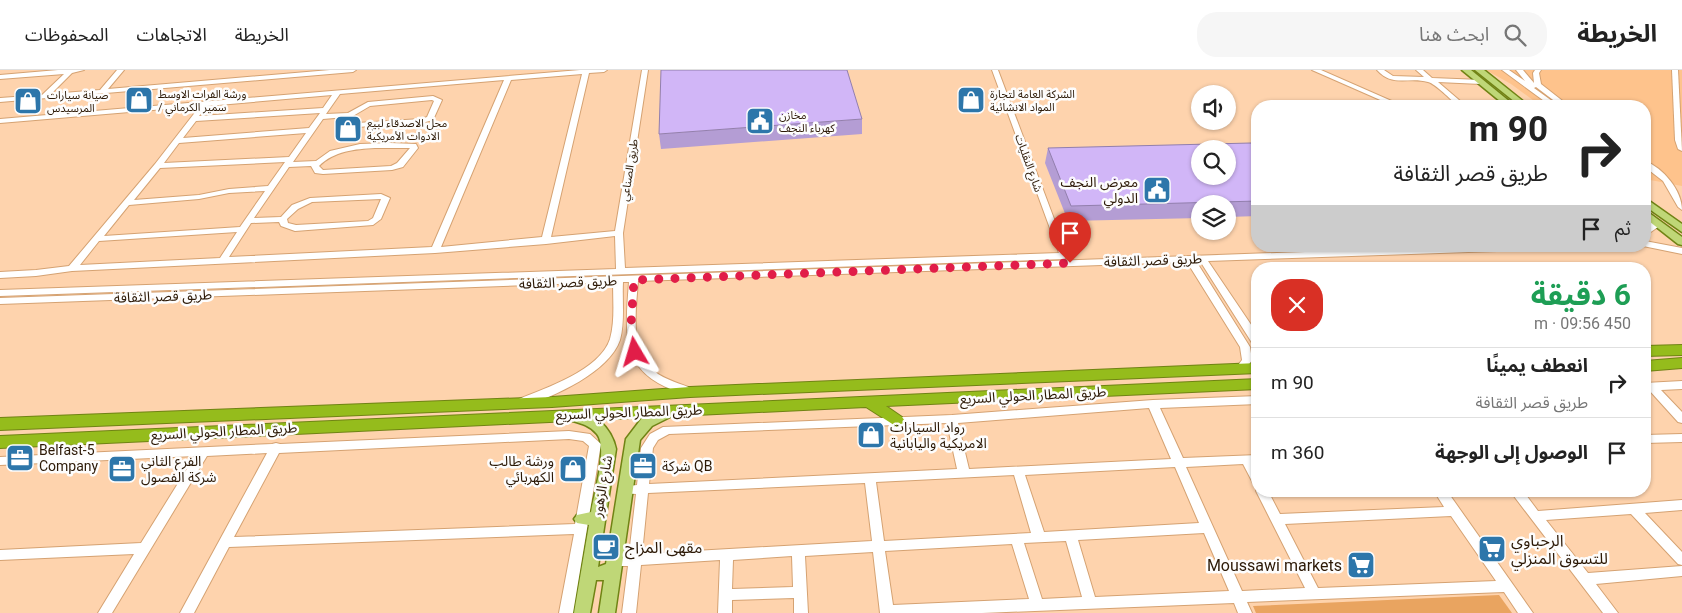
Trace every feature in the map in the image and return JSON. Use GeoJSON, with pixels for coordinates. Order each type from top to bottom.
{"type":"FeatureCollection","features":[{"type":"Feature","properties":{"kind":"highway"},"geometry":{"type":"LineString","coordinates":[[1651,351],[1682,350]]}},
{"type":"Feature","properties":{"kind":"highway"},"geometry":{"type":"LineString","coordinates":[[1651,366],[1682,363]]}},
{"type":"Feature","properties":{"kind":"highway","name":"طريق المطار الحولي السريع"},"geometry":{"type":"LineString","coordinates":[[0,424],[520,404],[690,392],[1251,368]]}},
{"type":"Feature","properties":{"kind":"highway"},"geometry":{"type":"LineString","coordinates":[[1233,369],[1222,372],[1222,379],[1234,386]]}},
{"type":"Feature","properties":{"kind":"highway"},"geometry":{"type":"LineString","coordinates":[[1180,371],[1189,380],[1188,385],[1183,388]]}},
{"type":"Feature","properties":{"kind":"highway","name":"طريق المطار الحولي السريع"},"geometry":{"type":"LineString","coordinates":[[0,442],[1251,385]]}},
{"type":"Feature","properties":{"kind":"highway"},"geometry":{"type":"LineString","coordinates":[[869,402],[897,421]]}},
{"type":"Feature","properties":{"kind":"main road"},"geometry":{"type":"LineString","coordinates":[[1466,70],[1504,100]]}},
{"type":"Feature","properties":{"kind":"main road"},"geometry":{"type":"LineString","coordinates":[[1479,70],[1518,100]]}},
{"type":"Feature","properties":{"kind":"main road"},"geometry":{"type":"LineString","coordinates":[[1651,206],[1682,229]]}},
{"type":"Feature","properties":{"kind":"main road"},"geometry":{"type":"LineString","coordinates":[[1651,218],[1682,242]]}},
{"type":"Feature","properties":{"kind":"main road","name":"شارع الزهور"},"geometry":{"type":"LineString","coordinates":[[607,613],[631,446],[636,433],[647,422],[670,411]]}},
{"type":"Feature","properties":{"kind":"main road","name":"شارع الزهور"},"geometry":{"type":"LineString","coordinates":[[566,415],[584,418],[598,425],[606,436],[609,450],[587,522],[588,571],[582,613]]}},
{"type":"Feature","properties":{"kind":"main road"},"geometry":{"type":"LineString","coordinates":[[588,571],[600,574],[613,565]]}},
{"type":"Feature","properties":{"kind":"street"},"geometry":{"type":"LineString","coordinates":[[0,76],[82,70]]}},
{"type":"Feature","properties":{"kind":"street"},"geometry":{"type":"LineString","coordinates":[[103,91],[121,70]]}},
{"type":"Feature","properties":{"kind":"street"},"geometry":{"type":"LineString","coordinates":[[0,100],[275,73],[353,70]]}},
{"type":"Feature","properties":{"kind":"street"},"geometry":{"type":"LineString","coordinates":[[0,115],[530,70]]}},
{"type":"Feature","properties":{"kind":"street"},"geometry":{"type":"LineString","coordinates":[[0,121],[604,70]]}},
{"type":"Feature","properties":{"kind":"street","name":"طريق الصناعي"},"geometry":{"type":"LineString","coordinates":[[520,404],[566,382],[593,366],[607,354],[615,339],[620,276],[619,233],[644,70]]}},
{"type":"Feature","properties":{"kind":"street","name":"شارع النقليات"},"geometry":{"type":"LineString","coordinates":[[995,70],[1064,256]]}},
{"type":"Feature","properties":{"kind":"street"},"geometry":{"type":"LineString","coordinates":[[1315,70],[1384,100]]}},
{"type":"Feature","properties":{"kind":"street"},"geometry":{"type":"LineString","coordinates":[[1380,70],[1390,78],[1481,82]]}},
{"type":"Feature","properties":{"kind":"street"},"geometry":{"type":"LineString","coordinates":[[1419,70],[1455,100]]}},
{"type":"Feature","properties":{"kind":"street"},"geometry":{"type":"LineString","coordinates":[[1505,70],[1547,100]]}},
{"type":"Feature","properties":{"kind":"street"},"geometry":{"type":"LineString","coordinates":[[1519,70],[1534,87],[1552,100]]}},
{"type":"Feature","properties":{"kind":"street"},"geometry":{"type":"LineString","coordinates":[[1675,70],[1679,140],[1682,149]]}},
{"type":"Feature","properties":{"kind":"street"},"geometry":{"type":"LineString","coordinates":[[44,96],[70,71]]}},
{"type":"Feature","properties":{"kind":"street"},"geometry":{"type":"LineString","coordinates":[[1535,71],[1536,82],[1557,100]]}},
{"type":"Feature","properties":{"kind":"street"},"geometry":{"type":"LineString","coordinates":[[546,241],[586,72]]}},
{"type":"Feature","properties":{"kind":"street"},"geometry":{"type":"LineString","coordinates":[[1516,78],[1526,79]]}},
{"type":"Feature","properties":{"kind":"street"},"geometry":{"type":"LineString","coordinates":[[435,250],[508,79]]}},
{"type":"Feature","properties":{"kind":"street"},"geometry":{"type":"LineString","coordinates":[[223,260],[337,93]]}},
{"type":"Feature","properties":{"kind":"street"},"geometry":{"type":"LineString","coordinates":[[193,119],[323,113],[350,115],[368,104],[433,98],[438,100],[430,118],[422,122],[357,125],[350,123],[348,119],[350,115]]}},
{"type":"Feature","properties":{"kind":"street"},"geometry":{"type":"LineString","coordinates":[[72,268],[158,166],[205,104]]}},
{"type":"Feature","properties":{"kind":"street"},"geometry":{"type":"LineString","coordinates":[[98,113],[97,110],[104,106]]}},
{"type":"Feature","properties":{"kind":"street"},"geometry":{"type":"LineString","coordinates":[[80,114],[88,111],[87,108]]}},
{"type":"Feature","properties":{"kind":"street"},"geometry":{"type":"LineString","coordinates":[[176,140],[312,130]]}},
{"type":"Feature","properties":{"kind":"street"},"geometry":{"type":"LineString","coordinates":[[158,166],[289,161],[316,163],[336,151],[353,147],[409,146],[414,148],[400,165],[392,168],[323,172],[317,170],[316,163]]}},
{"type":"Feature","properties":{"kind":"street"},"geometry":{"type":"LineString","coordinates":[[1651,162],[1669,175],[1682,194]]}},
{"type":"Feature","properties":{"kind":"street"},"geometry":{"type":"LineString","coordinates":[[1651,167],[1660,173],[1670,184],[1682,207]]}},
{"type":"Feature","properties":{"kind":"street"},"geometry":{"type":"LineString","coordinates":[[127,203],[199,197],[226,191],[271,188]]}},
{"type":"Feature","properties":{"kind":"street"},"geometry":{"type":"LineString","coordinates":[[248,221],[283,219],[294,207],[310,200],[381,196],[386,198],[377,219],[370,223],[295,228],[284,224],[283,219]]}},
{"type":"Feature","properties":{"kind":"street"},"geometry":{"type":"LineString","coordinates":[[97,239],[243,229]]}},
{"type":"Feature","properties":{"kind":"street"},"geometry":{"type":"LineString","coordinates":[[0,275],[36,274],[72,268],[435,250],[619,233]]}},
{"type":"Feature","properties":{"kind":"street"},"geometry":{"type":"LineString","coordinates":[[1651,245],[1682,251]]}},
{"type":"Feature","properties":{"kind":"street","name":"طريق قصر الثقافة"},"geometry":{"type":"LineString","coordinates":[[620,276],[634,280],[752,271],[1251,249]]}},
{"type":"Feature","properties":{"kind":"street","name":"طريق قصر الثقافة"},"geometry":{"type":"LineString","coordinates":[[0,302],[590,276],[1379,252]]}},
{"type":"Feature","properties":{"kind":"street"},"geometry":{"type":"LineString","coordinates":[[1188,258],[1247,353],[1247,360],[1233,369]]}},
{"type":"Feature","properties":{"kind":"street"},"geometry":{"type":"LineString","coordinates":[[1202,258],[1251,333]]}},
{"type":"Feature","properties":{"kind":"street","name":"طريق قصر الثقافة"},"geometry":{"type":"LineString","coordinates":[[0,293],[538,273],[590,276]]}},
{"type":"Feature","properties":{"kind":"street"},"geometry":{"type":"LineString","coordinates":[[634,280],[631,325],[633,345],[638,358],[647,370],[657,377],[690,392]]}},
{"type":"Feature","properties":{"kind":"street"},"geometry":{"type":"LineString","coordinates":[[1247,353],[1251,354]]}},
{"type":"Feature","properties":{"kind":"street"},"geometry":{"type":"LineString","coordinates":[[1651,387],[1682,385]]}},
{"type":"Feature","properties":{"kind":"street"},"geometry":{"type":"LineString","coordinates":[[1651,390],[1682,419]]}},
{"type":"Feature","properties":{"kind":"street"},"geometry":{"type":"LineString","coordinates":[[629,613],[649,444],[654,437],[667,430],[952,419],[1153,404],[1251,400]]}},
{"type":"Feature","properties":{"kind":"street"},"geometry":{"type":"LineString","coordinates":[[1153,404],[1245,613]]}},
{"type":"Feature","properties":{"kind":"street"},"geometry":{"type":"LineString","coordinates":[[952,419],[964,474]]}},
{"type":"Feature","properties":{"kind":"street"},"geometry":{"type":"LineString","coordinates":[[0,461],[569,435],[586,437],[595,444],[587,522],[566,613]]}},
{"type":"Feature","properties":{"kind":"street"},"geometry":{"type":"LineString","coordinates":[[1651,439],[1682,438]]}},
{"type":"Feature","properties":{"kind":"street"},"geometry":{"type":"LineString","coordinates":[[188,613],[276,447]]}},
{"type":"Feature","properties":{"kind":"street"},"geometry":{"type":"LineString","coordinates":[[105,613],[204,451]]}},
{"type":"Feature","properties":{"kind":"street"},"geometry":{"type":"LineString","coordinates":[[624,490],[1251,459]]}},
{"type":"Feature","properties":{"kind":"street"},"geometry":{"type":"LineString","coordinates":[[1018,471],[1039,537]]}},
{"type":"Feature","properties":{"kind":"street"},"geometry":{"type":"LineString","coordinates":[[870,479],[887,612],[1037,605],[1052,609],[1090,603],[1507,586]]}},
{"type":"Feature","properties":{"kind":"street"},"geometry":{"type":"LineString","coordinates":[[1265,497],[1314,594]]}},
{"type":"Feature","properties":{"kind":"street"},"geometry":{"type":"LineString","coordinates":[[1444,497],[1526,613]]}},
{"type":"Feature","properties":{"kind":"street"},"geometry":{"type":"LineString","coordinates":[[1521,497],[1611,613]]}},
{"type":"Feature","properties":{"kind":"street"},"geometry":{"type":"LineString","coordinates":[[1535,516],[1682,505]]}},
{"type":"Feature","properties":{"kind":"street"},"geometry":{"type":"LineString","coordinates":[[1634,508],[1682,560]]}},
{"type":"Feature","properties":{"kind":"street"},"geometry":{"type":"LineString","coordinates":[[1276,519],[1454,511]]}},
{"type":"Feature","properties":{"kind":"street"},"geometry":{"type":"LineString","coordinates":[[226,542],[587,522]]}},
{"type":"Feature","properties":{"kind":"street"},"geometry":{"type":"LineString","coordinates":[[613,565],[635,560],[1207,528]]}},
{"type":"Feature","properties":{"kind":"street"},"geometry":{"type":"LineString","coordinates":[[1070,535],[1090,603]]}},
{"type":"Feature","properties":{"kind":"street"},"geometry":{"type":"LineString","coordinates":[[1016,538],[1037,605]]}},
{"type":"Feature","properties":{"kind":"street"},"geometry":{"type":"LineString","coordinates":[[0,555],[145,548]]}},
{"type":"Feature","properties":{"kind":"street"},"geometry":{"type":"LineString","coordinates":[[798,551],[801,613]]}},
{"type":"Feature","properties":{"kind":"street"},"geometry":{"type":"LineString","coordinates":[[725,613],[727,555]]}},
{"type":"Feature","properties":{"kind":"street"},"geometry":{"type":"LineString","coordinates":[[1585,580],[1682,571]]}},
{"type":"Feature","properties":{"kind":"street"},"geometry":{"type":"LineString","coordinates":[[726,595],[800,592]]}},
{"type":"Feature","properties":{"kind":"shaded area"},"geometry":{"type":"Polygon","coordinates":[[[1486,70],[1682,70],[1682,186],[1651,180],[1651,100],[1533,100],[1511,84],[1486,70]]]}},
{"type":"Feature","properties":{"kind":"shaded area"},"geometry":{"type":"Polygon","coordinates":[[[1499,595],[1512,613],[1256,613],[1253,606],[1499,595]]]}},
{"type":"Feature","properties":{"kind":"building","name":"مخازن كهرباء النجف"},"geometry":{"type":"Polygon","coordinates":[[[661,70],[847,70],[862,119],[659,134],[661,70]]]}},
{"type":"Feature","properties":{"kind":"building","name":"معرض النجف الدولي"},"geometry":{"type":"Polygon","coordinates":[[[1236,143],[1251,143],[1251,201],[1236,202],[1236,195],[1191,195],[1191,203],[1071,206],[1048,148],[1191,144],[1191,185],[1236,185],[1236,143]]]}},
{"type":"Feature","properties":{"kind":"place","name":"ورشة الفرات الاوسط / سمير الكرماني"},"geometry":{"type":"Point","coordinates":[139,100]}},
{"type":"Feature","properties":{"kind":"place","name":"الشركة العامة لتجارة المواد الانشائية"},"geometry":{"type":"Point","coordinates":[971,100]}},
{"type":"Feature","properties":{"kind":"place","name":"صيانة سيارات المرسيدس"},"geometry":{"type":"Point","coordinates":[28,101]}},
{"type":"Feature","properties":{"kind":"place","name":"مخازن كهرباء النجف"},"geometry":{"type":"Point","coordinates":[760,121]}},
{"type":"Feature","properties":{"kind":"place","name":"محل الاصدقاء لبيع الادوات الأمريكية"},"geometry":{"type":"Point","coordinates":[348,129]}},
{"type":"Feature","properties":{"kind":"place","name":"معرض النجف الدولي"},"geometry":{"type":"Point","coordinates":[1157,190]}},
{"type":"Feature","properties":{"kind":"place","name":"رواد السيارات الامريكية واليابانية"},"geometry":{"type":"Point","coordinates":[871,435]}},
{"type":"Feature","properties":{"kind":"place","name":"Belfast-5 Company"},"geometry":{"type":"Point","coordinates":[20,458]}},
{"type":"Feature","properties":{"kind":"place","name":"شركة QB"},"geometry":{"type":"Point","coordinates":[643,466]}},
{"type":"Feature","properties":{"kind":"place","name":"الفرع الثاني شركة الفصول"},"geometry":{"type":"Point","coordinates":[122,469]}},
{"type":"Feature","properties":{"kind":"place","name":"ورشة طالب الكهربائي"},"geometry":{"type":"Point","coordinates":[573,469]}},
{"type":"Feature","properties":{"kind":"place","name":"مقهى المزاج"},"geometry":{"type":"Point","coordinates":[606,547]}},
{"type":"Feature","properties":{"kind":"place","name":"الرحباوي للتسوق المنزلي"},"geometry":{"type":"Point","coordinates":[1492,549]}},
{"type":"Feature","properties":{"kind":"place","name":"Moussawi markets"},"geometry":{"type":"Point","coordinates":[1361,565]}},
{"type":"Feature","properties":{"kind":"route"},"geometry":{"type":"LineString","coordinates":[[635,352],[631,325],[634,280],[1070,263]]}}]}
